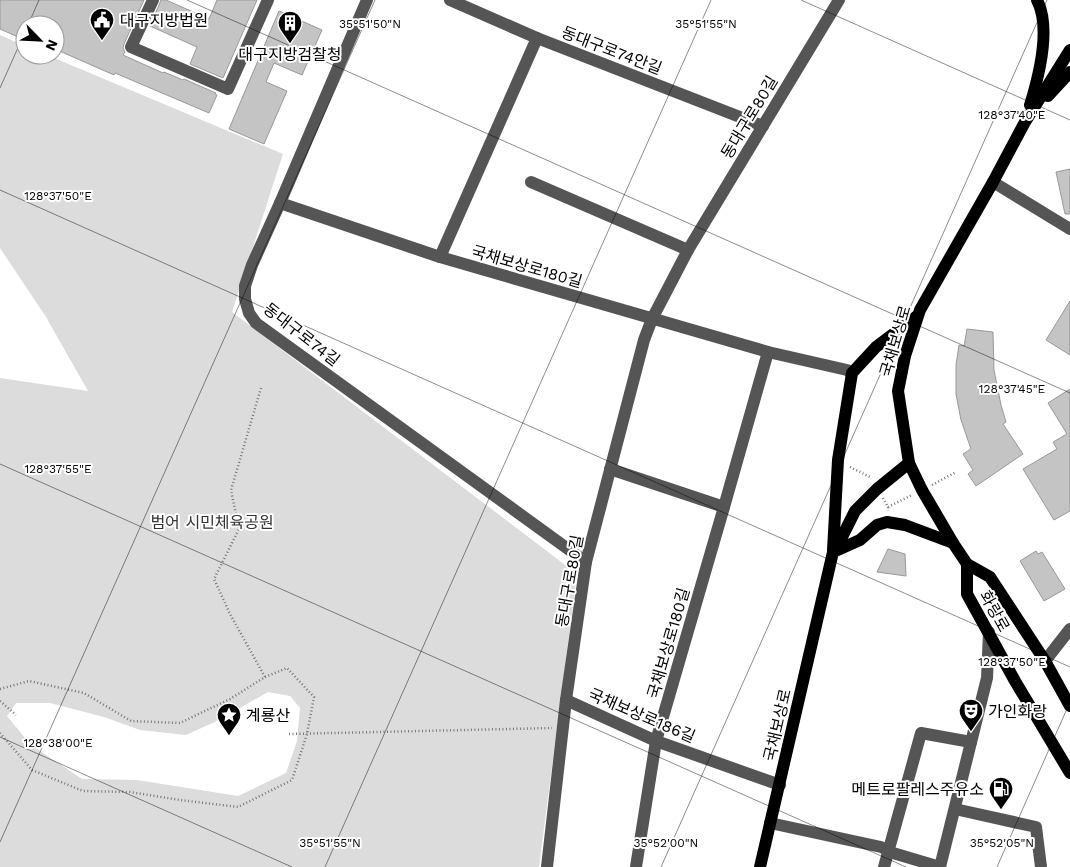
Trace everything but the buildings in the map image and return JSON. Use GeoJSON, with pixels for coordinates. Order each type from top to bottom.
{"type":"FeatureCollection","features":[{"type":"Feature","properties":{"kind":"main road"},"geometry":{"type":"LineString","coordinates":[[1024,122],[1037,84],[1044,43],[1042,8],[1038,0]]}},
{"type":"Feature","properties":{"kind":"main road","name":"국채보상로"},"geometry":{"type":"LineString","coordinates":[[760,867],[833,552],[854,511],[909,463],[898,391],[905,356],[917,316],[993,182],[1024,122],[1070,50]]}},
{"type":"Feature","properties":{"kind":"main road"},"geometry":{"type":"LineString","coordinates":[[1024,122],[1070,72]]}},
{"type":"Feature","properties":{"kind":"main road"},"geometry":{"type":"LineString","coordinates":[[917,316],[876,347],[852,373],[838,460],[833,552],[860,540],[877,524],[887,522],[905,525],[953,543]]}},
{"type":"Feature","properties":{"kind":"main road","name":"화랑로"},"geometry":{"type":"LineString","coordinates":[[909,463],[922,490],[953,543],[967,564],[990,577],[1045,662],[1070,706]]}},
{"type":"Feature","properties":{"kind":"main road","name":"화랑로"},"geometry":{"type":"LineString","coordinates":[[967,564],[967,594],[1015,681],[1070,773]]}},
{"type":"Feature","properties":{"kind":"street"},"geometry":{"type":"LineString","coordinates":[[152,0],[131,47],[228,89],[268,0]]}},
{"type":"Feature","properties":{"kind":"street","name":"동대구로74길"},"geometry":{"type":"LineString","coordinates":[[367,0],[252,265],[245,286],[245,299],[249,312],[256,323],[586,562]]}},
{"type":"Feature","properties":{"kind":"street","name":"동대구로74안길"},"geometry":{"type":"LineString","coordinates":[[450,0],[538,38],[763,126]]}},
{"type":"Feature","properties":{"kind":"street","name":"동대구로80길"},"geometry":{"type":"LineString","coordinates":[[566,700],[586,562],[644,340],[652,319],[688,250],[839,0]]}},
{"type":"Feature","properties":{"kind":"street"},"geometry":{"type":"LineString","coordinates":[[440,257],[538,38]]}},
{"type":"Feature","properties":{"kind":"street"},"geometry":{"type":"LineString","coordinates":[[530,182],[688,250]]}},
{"type":"Feature","properties":{"kind":"street"},"geometry":{"type":"LineString","coordinates":[[993,182],[1070,229]]}},
{"type":"Feature","properties":{"kind":"street","name":"국채보상로180길"},"geometry":{"type":"LineString","coordinates":[[280,203],[440,257],[768,352],[847,370],[852,373]]}},
{"type":"Feature","properties":{"kind":"street","name":"국채보상로180길"},"geometry":{"type":"LineString","coordinates":[[636,867],[656,741],[768,352]]}},
{"type":"Feature","properties":{"kind":"street"},"geometry":{"type":"LineString","coordinates":[[610,470],[724,507]]}},
{"type":"Feature","properties":{"kind":"street"},"geometry":{"type":"LineString","coordinates":[[1045,662],[1070,629]]}},
{"type":"Feature","properties":{"kind":"street"},"geometry":{"type":"LineString","coordinates":[[770,823],[881,847],[940,867],[987,678],[989,632]]}},
{"type":"Feature","properties":{"kind":"street","name":"국채보상로186길"},"geometry":{"type":"LineString","coordinates":[[546,867],[566,700],[656,741],[780,785]]}},
{"type":"Feature","properties":{"kind":"street"},"geometry":{"type":"LineString","coordinates":[[884,867],[921,733],[971,742]]}},
{"type":"Feature","properties":{"kind":"street"},"geometry":{"type":"LineString","coordinates":[[955,809],[1036,827],[1040,867]]}},
{"type":"Feature","properties":{"kind":"path"},"geometry":{"type":"LineString","coordinates":[[261,388],[231,490],[239,529],[214,579],[230,614],[265,677]]}},
{"type":"Feature","properties":{"kind":"path"},"geometry":{"type":"LineString","coordinates":[[0,689],[29,681],[84,693],[131,720],[180,723],[230,699],[265,677],[287,668],[314,696],[307,734],[292,780],[238,807],[130,792],[83,791],[32,770],[0,733]]}},
{"type":"Feature","properties":{"kind":"path"},"geometry":{"type":"LineString","coordinates":[[0,701],[16,715]]}},
{"type":"Feature","properties":{"kind":"path"},"geometry":{"type":"LineString","coordinates":[[289,734],[563,727]]}},
{"type":"Feature","properties":{"kind":"green space","name":"범어 시민체육공원"},"geometry":{"type":"Polygon","coordinates":[[[0,35],[15,42],[15,65],[65,65],[65,63],[283,154],[232,312],[577,574],[539,867],[0,867],[0,378],[88,391],[46,317],[0,248],[0,35]],[[268,692],[219,720],[186,735],[140,730],[104,717],[50,703],[16,703],[7,716],[30,744],[82,779],[137,780],[238,796],[286,773],[297,741],[300,708],[290,696],[268,692]]]}},
{"type":"Feature","properties":{"kind":"place","name":"대구지방법원"},"geometry":{"type":"Point","coordinates":[102,41]}},
{"type":"Feature","properties":{"kind":"place","name":"대구지방검찰청"},"geometry":{"type":"Point","coordinates":[290,44]}},
{"type":"Feature","properties":{"kind":"place","name":"가인화랑"},"geometry":{"type":"Point","coordinates":[971,732]}},
{"type":"Feature","properties":{"kind":"place","name":"계룡산"},"geometry":{"type":"Point","coordinates":[229,736]}},
{"type":"Feature","properties":{"kind":"place","name":"메트로팔레스주유소"},"geometry":{"type":"Point","coordinates":[1001,810]}}]}
